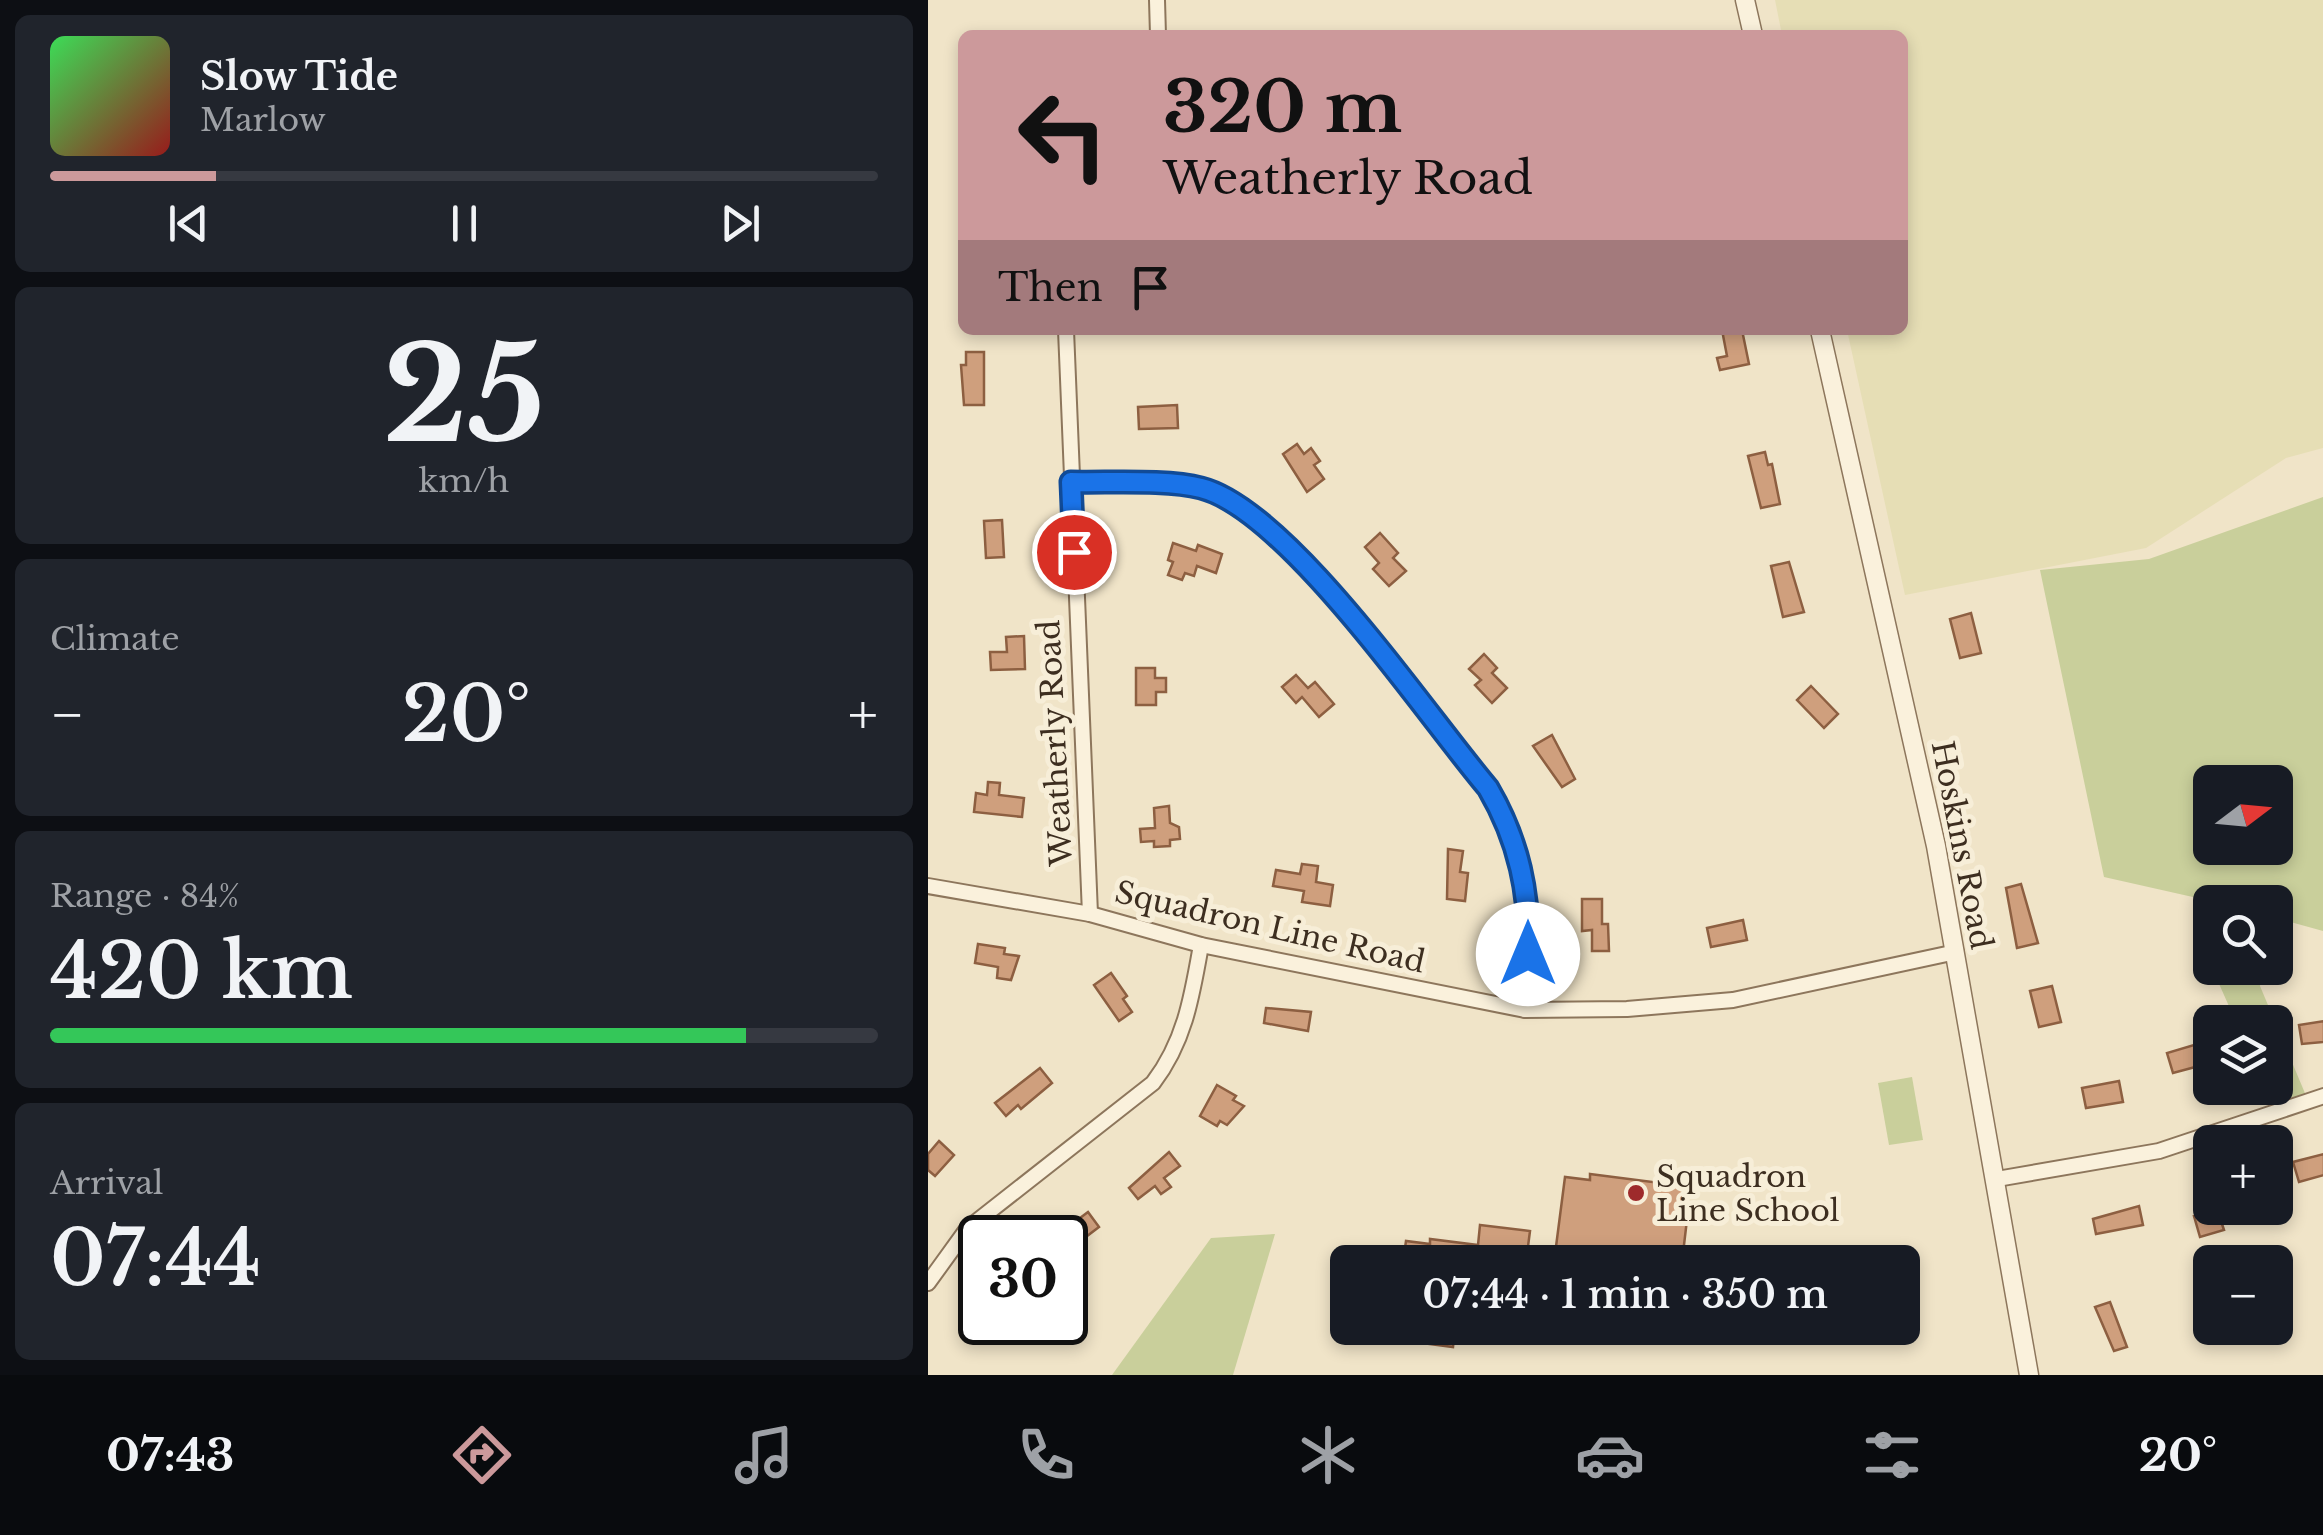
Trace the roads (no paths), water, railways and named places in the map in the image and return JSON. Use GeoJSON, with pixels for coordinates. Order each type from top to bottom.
{"type":"FeatureCollection","features":[{"type":"Feature","properties":{"kind":"street"},"geometry":{"type":"LineString","coordinates":[[1157,0],[1158,30]]}},
{"type":"Feature","properties":{"kind":"street"},"geometry":{"type":"LineString","coordinates":[[1745,0],[1752,30]]}},
{"type":"Feature","properties":{"kind":"street","name":"Weatherly Road"},"geometry":{"type":"LineString","coordinates":[[1066,335],[1090,914]]}},
{"type":"Feature","properties":{"kind":"street","name":"Hoskins Road"},"geometry":{"type":"LineString","coordinates":[[1821,335],[1901,681],[1956,952],[2030,1375]]}},
{"type":"Feature","properties":{"kind":"street"},"geometry":{"type":"LineString","coordinates":[[1071,482],[1199,487],[1230,500],[1306,562],[1488,788],[1504,815],[1522,867],[1529,917],[1525,1010]]}},
{"type":"Feature","properties":{"kind":"street","name":"Squadron Line Road"},"geometry":{"type":"LineString","coordinates":[[928,886],[1090,914],[1201,945],[1525,1010],[1599,1011],[1733,1000],[1956,952]]}},
{"type":"Feature","properties":{"kind":"street"},"geometry":{"type":"LineString","coordinates":[[928,1283],[967,1229],[1154,1083],[1185,1030],[1201,945]]}},
{"type":"Feature","properties":{"kind":"street"},"geometry":{"type":"LineString","coordinates":[[1997,1179],[2159,1151],[2324,1096]]}},
{"type":"Feature","properties":{"kind":"place","name":"Squadron Line School"},"geometry":{"type":"Point","coordinates":[1636,1193]}}]}
